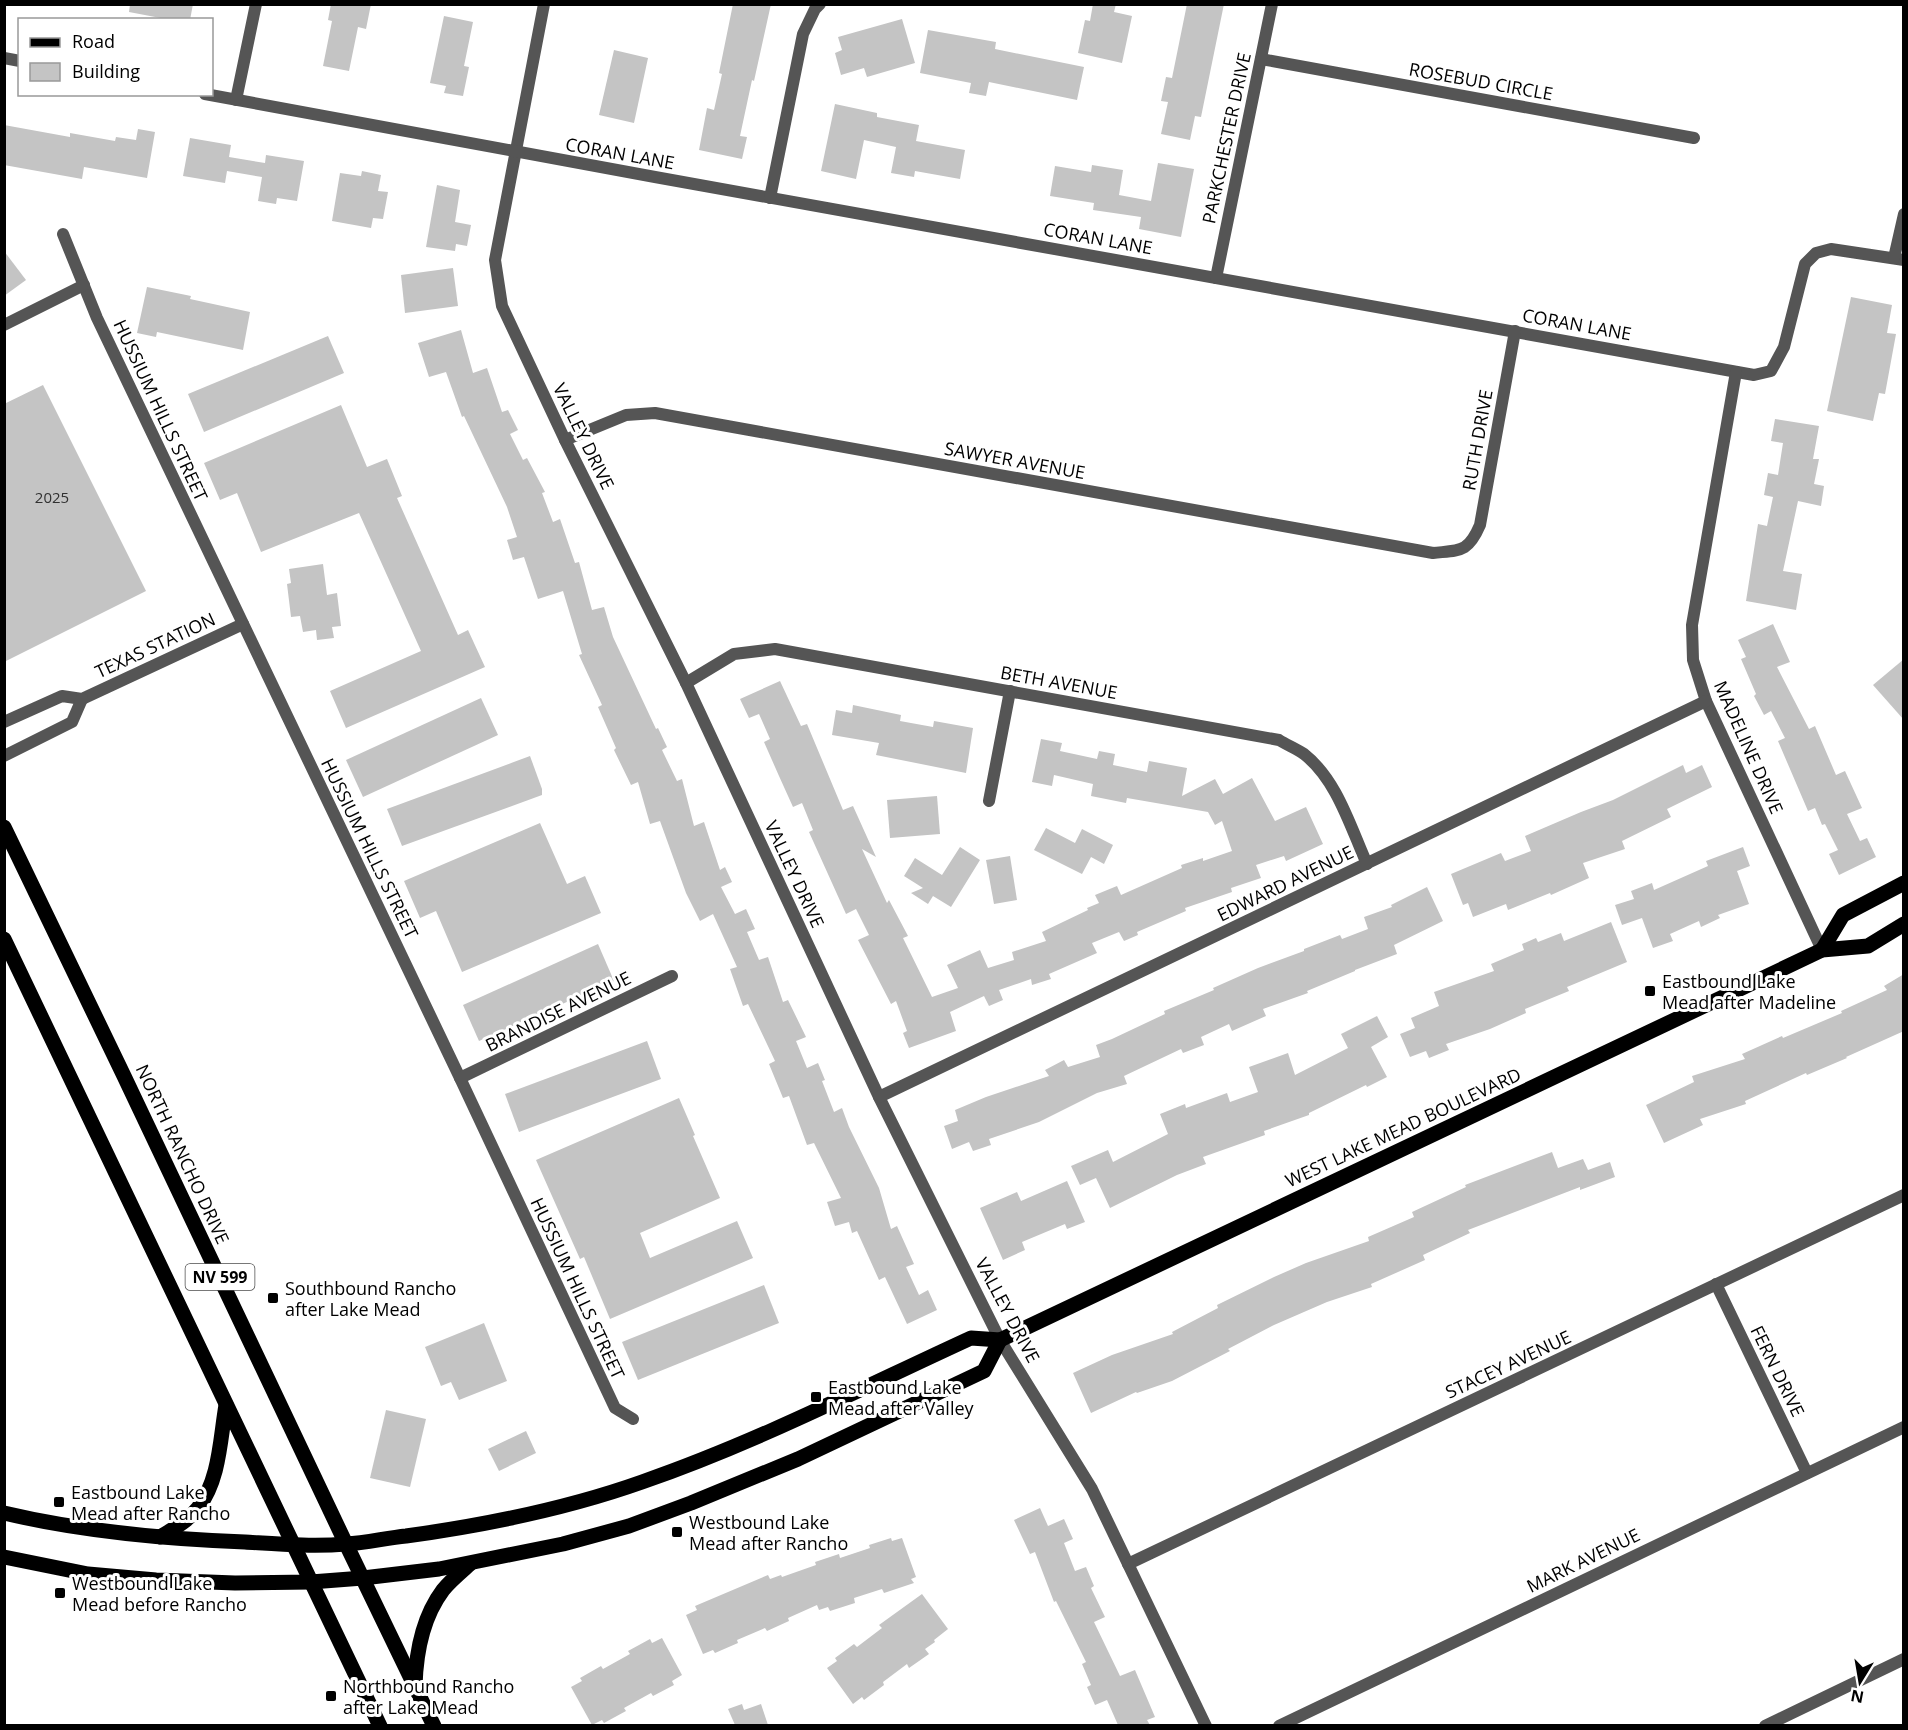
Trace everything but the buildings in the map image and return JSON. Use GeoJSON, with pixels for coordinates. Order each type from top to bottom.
{"type":"FeatureCollection","features":[{"type":"Feature","properties":{"kind":"main road","name":"NORTH RANCHO DRIVE"},"geometry":{"type":"LineString","coordinates":[[4,827],[434,1725]]}},
{"type":"Feature","properties":{"kind":"main road"},"geometry":{"type":"LineString","coordinates":[[1822,950],[1843,915],[1904,882]]}},
{"type":"Feature","properties":{"kind":"main road","name":"WEST LAKE MEAD BOULEVARD"},"geometry":{"type":"LineString","coordinates":[[4,1514],[75,1528],[160,1538],[346,1544],[441,1531],[505,1518],[574,1503],[633,1485],[753,1438],[970,1338],[1000,1340],[1822,950],[1868,946],[1904,924]]}},
{"type":"Feature","properties":{"kind":"main road","name":"NV 599"},"geometry":{"type":"LineString","coordinates":[[4,939],[380,1725]]}},
{"type":"Feature","properties":{"kind":"main road"},"geometry":{"type":"LineString","coordinates":[[4,1557],[87,1574],[156,1580],[235,1583],[311,1582],[363,1578],[470,1563],[563,1544],[629,1526],[798,1459],[984,1371],[1000,1340]]}},
{"type":"Feature","properties":{"kind":"main road"},"geometry":{"type":"LineString","coordinates":[[160,1538],[185,1521],[197,1509],[207,1493],[216,1471],[226,1405]]}},
{"type":"Feature","properties":{"kind":"main road"},"geometry":{"type":"LineString","coordinates":[[416,1689],[419,1646],[430,1612],[444,1589],[470,1563]]}},
{"type":"Feature","properties":{"kind":"street"},"geometry":{"type":"LineString","coordinates":[[236,100],[256,4]]}},
{"type":"Feature","properties":{"kind":"street","name":"VALLEY DRIVE"},"geometry":{"type":"LineString","coordinates":[[544,4],[495,260],[502,306],[565,440],[686,683],[879,1097],[1000,1340],[1092,1489],[1206,1725]]}},
{"type":"Feature","properties":{"kind":"street"},"geometry":{"type":"LineString","coordinates":[[770,198],[802,34],[820,4]]}},
{"type":"Feature","properties":{"kind":"street","name":"PARKCHESTER DRIVE"},"geometry":{"type":"LineString","coordinates":[[1216,278],[1272,4]]}},
{"type":"Feature","properties":{"kind":"street","name":"ROSEBUD CIRCLE"},"geometry":{"type":"LineString","coordinates":[[1261,59],[1694,138]]}},
{"type":"Feature","properties":{"kind":"street","name":"CORAN LANE"},"geometry":{"type":"LineString","coordinates":[[213,95],[1754,375],[1771,371],[1784,346],[1804,264],[1816,253],[1831,249],[1899,259]]}},
{"type":"Feature","properties":{"kind":"street"},"geometry":{"type":"LineString","coordinates":[[1899,259],[1904,214]]}},
{"type":"Feature","properties":{"kind":"street","name":"HUSSIUM HILLS STREET"},"geometry":{"type":"LineString","coordinates":[[63,234],[98,318],[615,1408],[633,1419]]}},
{"type":"Feature","properties":{"kind":"street"},"geometry":{"type":"LineString","coordinates":[[4,325],[84,285]]}},
{"type":"Feature","properties":{"kind":"street","name":"RUTH DRIVE"},"geometry":{"type":"LineString","coordinates":[[1462,550],[1474,539],[1480,525],[1515,332]]}},
{"type":"Feature","properties":{"kind":"street","name":"MADELINE DRIVE"},"geometry":{"type":"LineString","coordinates":[[1736,372],[1692,625],[1694,660],[1706,701],[1822,950]]}},
{"type":"Feature","properties":{"kind":"street","name":"SAWYER AVENUE"},"geometry":{"type":"LineString","coordinates":[[565,440],[627,415],[655,413],[1433,553],[1462,550]]}},
{"type":"Feature","properties":{"kind":"street","name":"TEXAS STATION"},"geometry":{"type":"LineString","coordinates":[[4,722],[62,696],[82,699],[243,624]]}},
{"type":"Feature","properties":{"kind":"street","name":"BETH AVENUE"},"geometry":{"type":"LineString","coordinates":[[686,683],[734,654],[775,649],[1279,740],[1304,754],[1323,773],[1337,796],[1366,864]]}},
{"type":"Feature","properties":{"kind":"street"},"geometry":{"type":"LineString","coordinates":[[989,801],[1010,691]]}},
{"type":"Feature","properties":{"kind":"street","name":"TEXAS STATION"},"geometry":{"type":"LineString","coordinates":[[4,756],[72,722],[82,699]]}},
{"type":"Feature","properties":{"kind":"street","name":"EDWARD AVENUE"},"geometry":{"type":"LineString","coordinates":[[879,1097],[1706,701]]}},
{"type":"Feature","properties":{"kind":"street","name":"BRANDISE AVENUE"},"geometry":{"type":"LineString","coordinates":[[460,1078],[672,976]]}},
{"type":"Feature","properties":{"kind":"street","name":"STACEY AVENUE"},"geometry":{"type":"LineString","coordinates":[[1128,1564],[1904,1195]]}},
{"type":"Feature","properties":{"kind":"street","name":"FERN DRIVE"},"geometry":{"type":"LineString","coordinates":[[1716,1284],[1807,1473]]}},
{"type":"Feature","properties":{"kind":"street","name":"MARK AVENUE"},"geometry":{"type":"LineString","coordinates":[[1279,1725],[1904,1427]]}},
{"type":"Feature","properties":{"kind":"street"},"geometry":{"type":"LineString","coordinates":[[1765,1725],[1904,1659]]}},
{"type":"Feature","properties":{"kind":"place","name":"Eastbound Lake Mead after Madeline"},"geometry":{"type":"Point","coordinates":[1650,991]}},
{"type":"Feature","properties":{"kind":"place","name":"Southbound Rancho after Lake Mead"},"geometry":{"type":"Point","coordinates":[273,1298]}},
{"type":"Feature","properties":{"kind":"place","name":"Eastbound Lake Mead after Valley"},"geometry":{"type":"Point","coordinates":[816,1397]}},
{"type":"Feature","properties":{"kind":"place","name":"Eastbound Lake Mead after Rancho"},"geometry":{"type":"Point","coordinates":[59,1502]}},
{"type":"Feature","properties":{"kind":"place","name":"Westbound Lake Mead after Rancho"},"geometry":{"type":"Point","coordinates":[677,1532]}},
{"type":"Feature","properties":{"kind":"place","name":"Westbound Lake Mead before Rancho"},"geometry":{"type":"Point","coordinates":[60,1593]}},
{"type":"Feature","properties":{"kind":"place","name":"Northbound Rancho after Lake Mead"},"geometry":{"type":"Point","coordinates":[331,1696]}}]}
